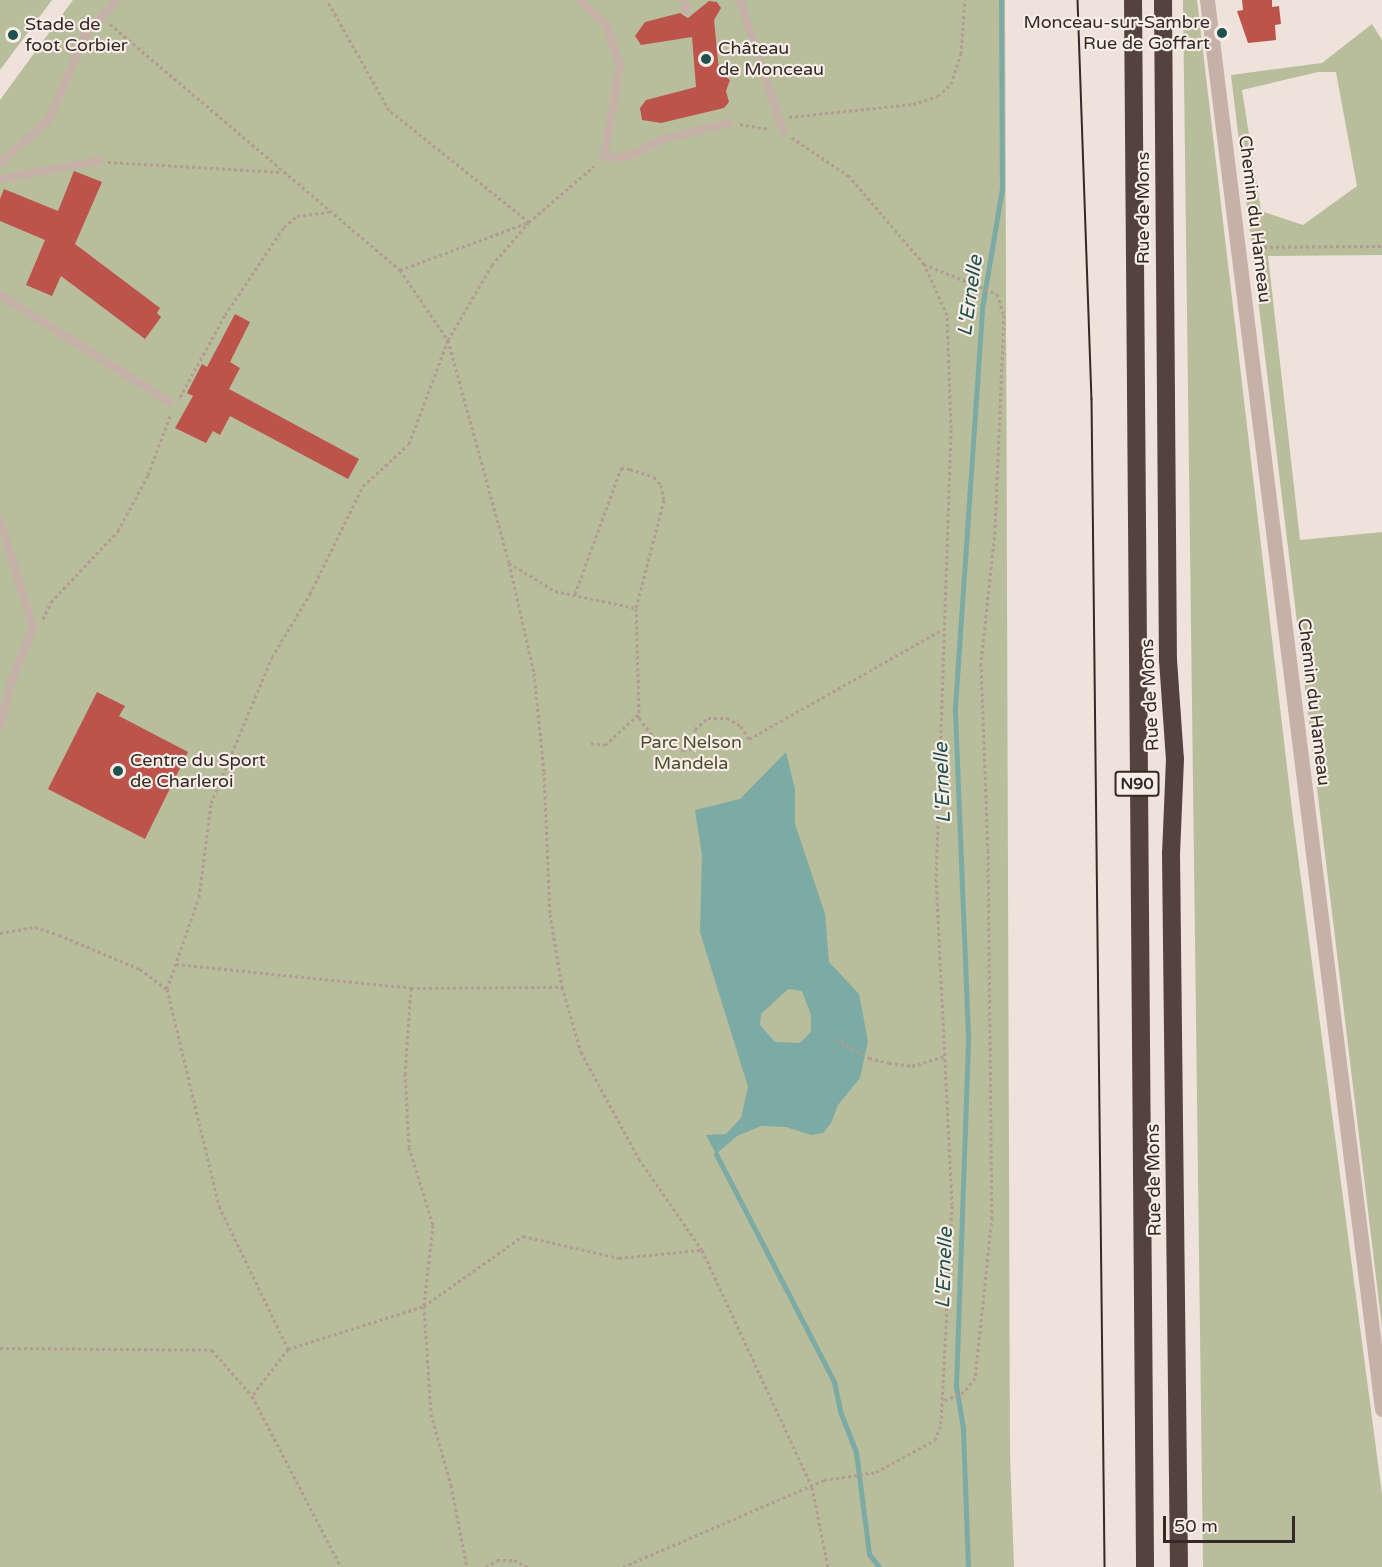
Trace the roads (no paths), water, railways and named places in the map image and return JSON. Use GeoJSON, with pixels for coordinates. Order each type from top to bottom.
{"type":"FeatureCollection","features":[{"type":"Feature","properties":{"kind":"highway","name":"Rue de Mons"},"geometry":{"type":"LineString","coordinates":[[1133,0],[1145,1567]]}},
{"type":"Feature","properties":{"kind":"highway","name":"Rue de Mons"},"geometry":{"type":"LineString","coordinates":[[1163,0],[1168,660],[1175,759],[1171,853],[1179,1567]]}},
{"type":"Feature","properties":{"kind":"street","name":"Chemin du Hameau"},"geometry":{"type":"LineString","coordinates":[[1207,0],[1382,1408]]}},
{"type":"Feature","properties":{"kind":"lane"},"geometry":{"type":"LineString","coordinates":[[0,163],[49,120],[86,34],[117,0]]}},
{"type":"Feature","properties":{"kind":"lane"},"geometry":{"type":"LineString","coordinates":[[580,0],[606,26],[620,65],[604,158],[628,156],[664,139],[729,123]]}},
{"type":"Feature","properties":{"kind":"lane"},"geometry":{"type":"LineString","coordinates":[[684,0],[686,12]]}},
{"type":"Feature","properties":{"kind":"lane"},"geometry":{"type":"LineString","coordinates":[[740,0],[783,131]]}},
{"type":"Feature","properties":{"kind":"lane"},"geometry":{"type":"LineString","coordinates":[[0,179],[98,161]]}},
{"type":"Feature","properties":{"kind":"lane"},"geometry":{"type":"LineString","coordinates":[[0,296],[171,406]]}},
{"type":"Feature","properties":{"kind":"lane"},"geometry":{"type":"LineString","coordinates":[[0,520],[33,628],[11,682],[0,726]]}},
{"type":"Feature","properties":{"kind":"water"},"geometry":{"type":"Polygon","coordinates":[[[786,752],[795,789],[795,824],[825,914],[829,962],[859,994],[868,1041],[860,1078],[838,1105],[831,1123],[823,1133],[811,1135],[786,1127],[761,1126],[737,1136],[716,1154],[706,1135],[726,1134],[741,1118],[748,1087],[700,932],[702,855],[695,810],[740,799],[786,752]],[[788,989],[761,1014],[760,1025],[775,1042],[800,1043],[811,1032],[811,1015],[802,991],[788,989]]]}},
{"type":"Feature","properties":{"kind":"waterway","name":"L'Ernelle"},"geometry":{"type":"LineString","coordinates":[[968,1567],[963,1428],[956,1386],[968,1036],[955,707],[982,308],[1002,189],[1001,0]]}},
{"type":"Feature","properties":{"kind":"waterway"},"geometry":{"type":"LineString","coordinates":[[716,1154],[834,1382],[840,1411],[856,1452],[869,1554],[879,1567]]}},
{"type":"Feature","properties":{"kind":"tram line"},"geometry":{"type":"LineString","coordinates":[[1078,0],[1092,399],[1105,1567]]}},
{"type":"Feature","properties":{"kind":"place","name":"Monceau-sur-Sambre Rue de Goffart"},"geometry":{"type":"Point","coordinates":[1222,33]}},
{"type":"Feature","properties":{"kind":"place","name":"Stade de foot Corbier"},"geometry":{"type":"Point","coordinates":[13,35]}},
{"type":"Feature","properties":{"kind":"place","name":"Château de Monceau"},"geometry":{"type":"Point","coordinates":[706,59]}},
{"type":"Feature","properties":{"kind":"place","name":"Centre du Sport de Charleroi"},"geometry":{"type":"Point","coordinates":[118,771]}},
{"type":"Feature","properties":{"kind":"park label","name":"Parc Nelson Mandela"},"geometry":{"type":"Point","coordinates":[691,753]}}]}
